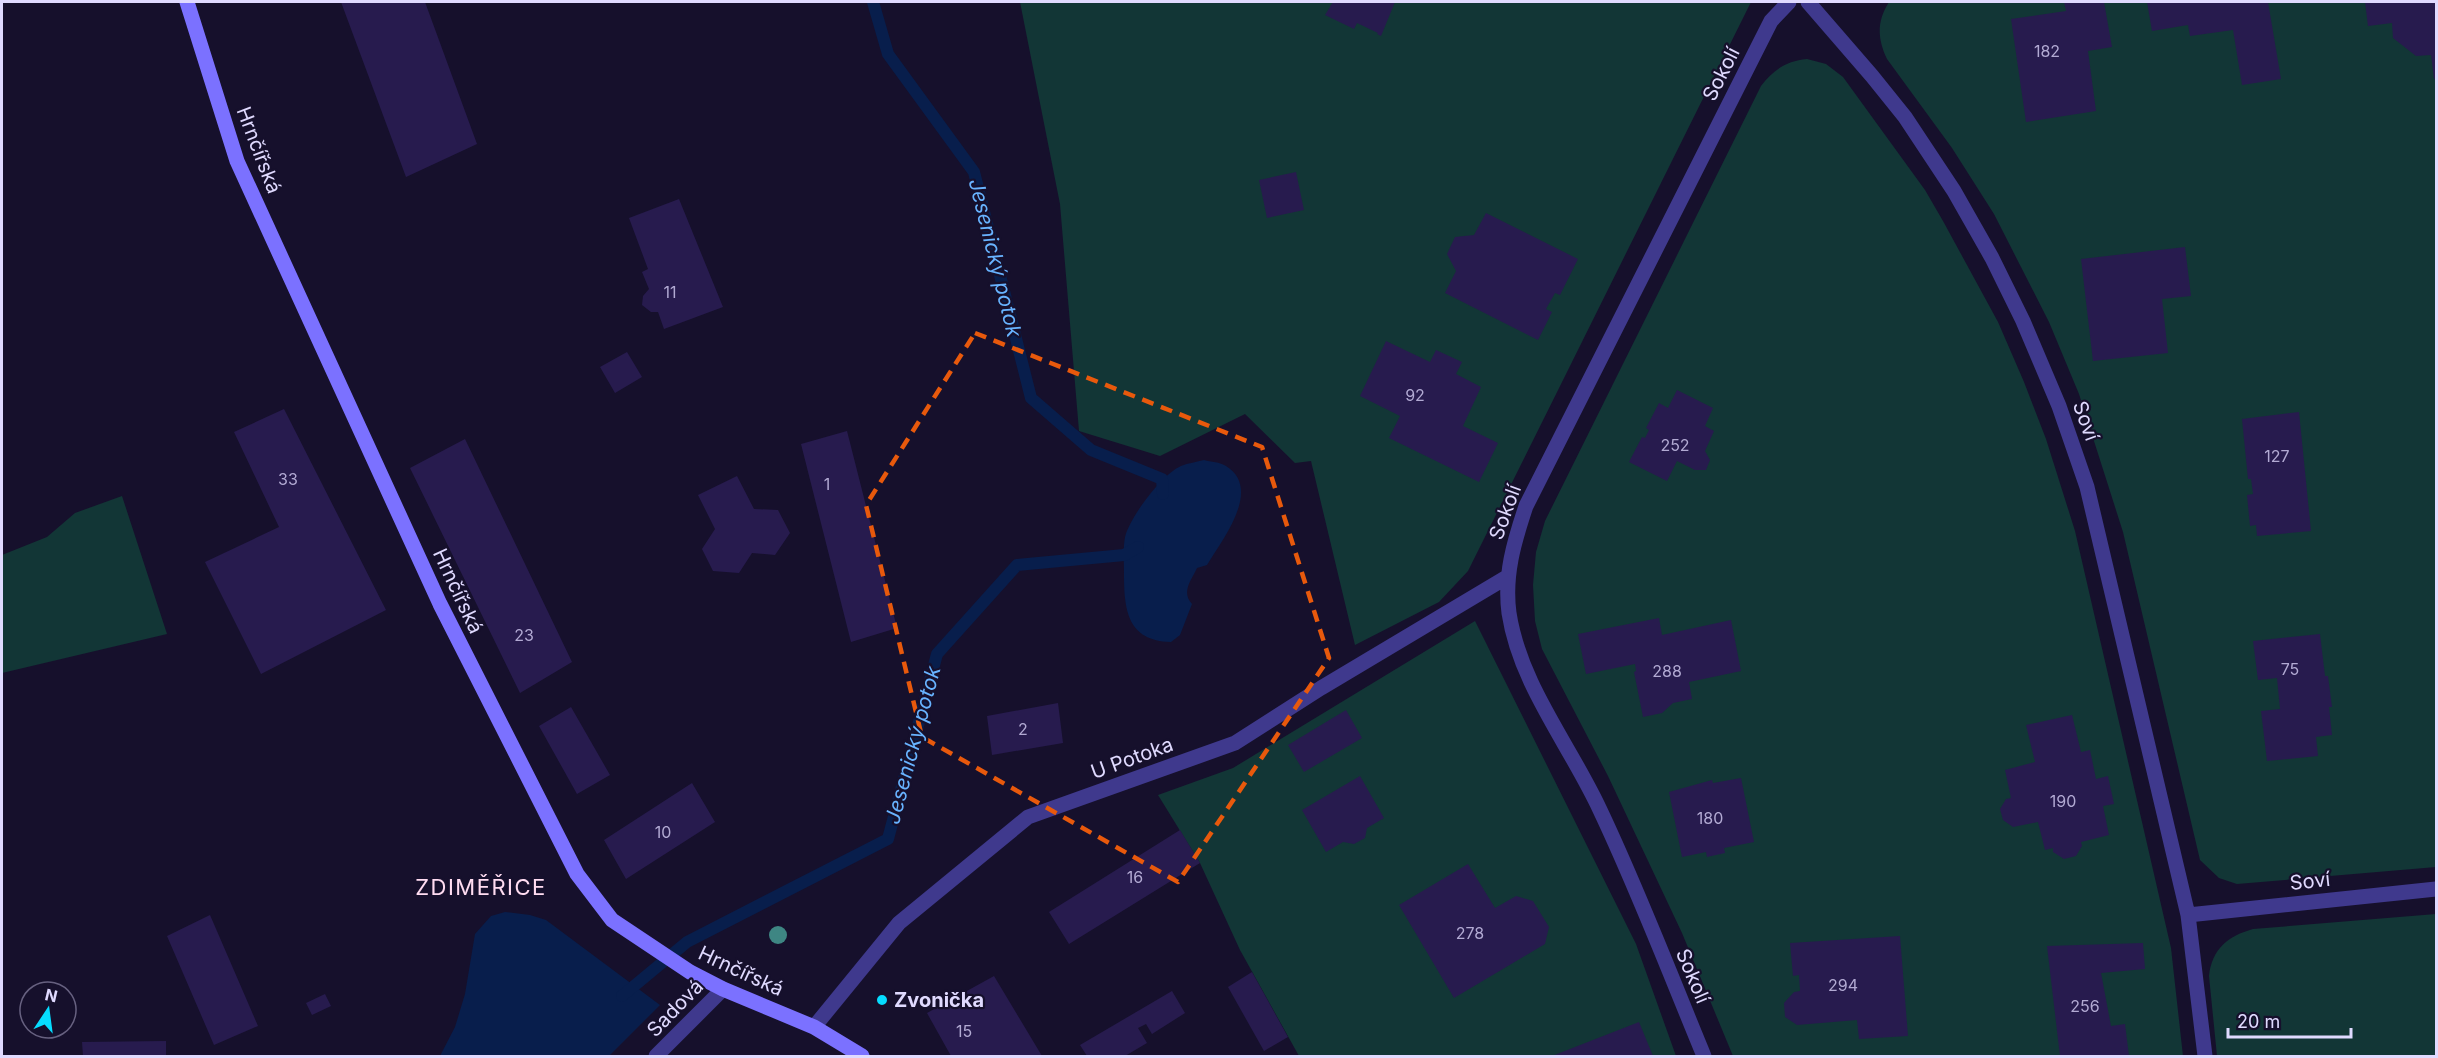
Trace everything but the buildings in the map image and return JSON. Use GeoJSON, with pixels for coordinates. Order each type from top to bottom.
{"type":"FeatureCollection","features":[{"type":"Feature","properties":{"kind":"street","name":"Hrnčířská"},"geometry":{"type":"LineString","coordinates":[[187,2],[237,161],[440,604],[577,874],[612,920],[690,972],[723,989],[814,1027],[862,1056]]}},
{"type":"Feature","properties":{"kind":"street","name":"Sokolí"},"geometry":{"type":"LineString","coordinates":[[1704,1056],[1600,809],[1526,672],[1514,638],[1509,611],[1507,577],[1513,545],[1526,507],[1772,21],[1789,2]]}},
{"type":"Feature","properties":{"kind":"street","name":"Soví"},"geometry":{"type":"LineString","coordinates":[[1808,2],[1905,117],[1954,191],[2002,279],[2060,406],[2087,487],[2188,915],[2205,1056]]}},
{"type":"Feature","properties":{"kind":"street","name":"U Potoka"},"geometry":{"type":"LineString","coordinates":[[814,1027],[899,923],[1028,817],[1235,743],[1321,688],[1507,577]]}},
{"type":"Feature","properties":{"kind":"street","name":"Soví"},"geometry":{"type":"LineString","coordinates":[[2188,915],[2436,889]]}},
{"type":"Feature","properties":{"kind":"street","name":"Sadová"},"geometry":{"type":"LineString","coordinates":[[656,1056],[723,989]]}},
{"type":"Feature","properties":{"kind":"highlighted area"},"geometry":{"type":"Polygon","coordinates":[[[975,333],[1262,447],[1329,658],[1178,882],[922,737],[866,505],[975,333]]]}},
{"type":"Feature","properties":{"kind":"green space"},"geometry":{"type":"Polygon","coordinates":[[[1020,2],[1751,2],[1468,571],[1439,602],[1355,645],[1311,461],[1295,463],[1245,414],[1160,456],[1079,431],[1060,204],[1020,2]]]}},
{"type":"Feature","properties":{"kind":"green space"},"geometry":{"type":"Polygon","coordinates":[[[1889,2],[2436,2],[2436,867],[2237,884],[2219,878],[2200,860],[2123,532],[2079,394],[2049,322],[1994,214],[1952,148],[1887,59],[1881,44],[1880,23],[1889,2]]]}},
{"type":"Feature","properties":{"kind":"green space"},"geometry":{"type":"Polygon","coordinates":[[[1807,59],[1826,64],[1843,77],[1925,190],[1998,322],[2046,439],[2075,531],[2171,948],[2183,1056],[1733,1056],[1682,933],[1608,776],[1542,649],[1535,621],[1533,585],[1536,552],[1545,521],[1761,86],[1781,67],[1807,59]]]}},
{"type":"Feature","properties":{"kind":"green space"},"geometry":{"type":"Polygon","coordinates":[[[122,496],[167,634],[2,673],[2,555],[47,537],[75,513],[122,496]]]}},
{"type":"Feature","properties":{"kind":"green space"},"geometry":{"type":"Polygon","coordinates":[[[1475,621],[1636,944],[1676,1056],[1299,1056],[1240,950],[1200,863],[1158,795],[1233,768],[1475,621]]]}},
{"type":"Feature","properties":{"kind":"green space"},"geometry":{"type":"Polygon","coordinates":[[[2436,914],[2436,1056],[2217,1056],[2209,976],[2214,958],[2229,940],[2253,929],[2436,914]]]}},
{"type":"Feature","properties":{"kind":"water"},"geometry":{"type":"Polygon","coordinates":[[[1204,460],[1226,466],[1236,476],[1241,488],[1240,501],[1236,515],[1222,542],[1207,565],[1197,568],[1190,582],[1187,595],[1192,604],[1180,635],[1171,642],[1156,640],[1145,636],[1137,629],[1127,610],[1124,586],[1125,537],[1140,508],[1165,478],[1181,466],[1204,460]]]}},
{"type":"Feature","properties":{"kind":"water"},"geometry":{"type":"Polygon","coordinates":[[[505,912],[530,915],[546,920],[660,1005],[609,1056],[440,1056],[455,1027],[465,994],[475,934],[491,916],[505,912]]]}},
{"type":"Feature","properties":{"kind":"waterway","name":"Jesenický potok"},"geometry":{"type":"LineString","coordinates":[[873,2],[888,54],[974,172],[1031,398],[1091,450],[1162,479],[1163,494]]}},
{"type":"Feature","properties":{"kind":"waterway","name":"Jesenický potok"},"geometry":{"type":"LineString","coordinates":[[622,996],[687,942],[888,839],[937,654],[1017,565],[1124,555],[1138,547]]}},
{"type":"Feature","properties":{"kind":"place","name":"Zvonička"},"geometry":{"type":"Point","coordinates":[882,1000]}},
{"type":"Feature","properties":{"kind":"district","name":"ZDIMĚŘICE"},"geometry":{"type":"Point","coordinates":[481,887]}}]}
